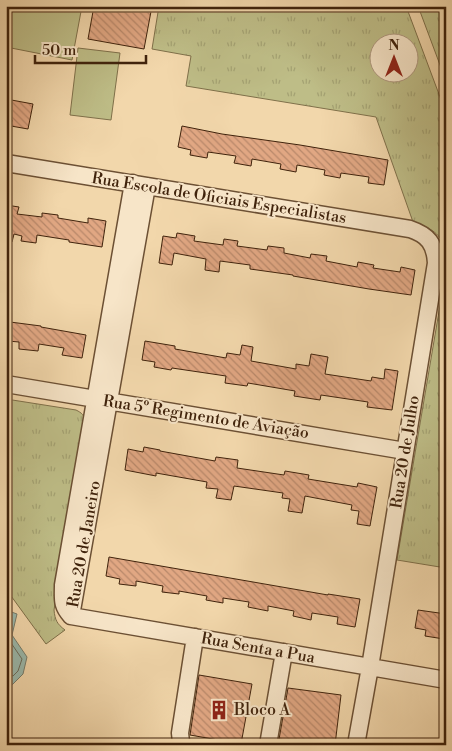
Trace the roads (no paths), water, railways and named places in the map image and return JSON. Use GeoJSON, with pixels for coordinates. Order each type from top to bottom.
{"type":"FeatureCollection","features":[{"type":"Feature","properties":{"kind":"street","name":"Rua Escola de Oficiais Especialistas"},"geometry":{"type":"LineString","coordinates":[[6,163],[410,229],[424,234],[429,240]]}},
{"type":"Feature","properties":{"kind":"street","name":"Rua 20 de Janeiro"},"geometry":{"type":"LineString","coordinates":[[71,616],[102,400],[140,184]]}},
{"type":"Feature","properties":{"kind":"street","name":"Rua 20 de Julho"},"geometry":{"type":"LineString","coordinates":[[356,745],[436,263],[436,253],[429,240]]}},
{"type":"Feature","properties":{"kind":"street","name":"Rua 5º Regimento de Aviação"},"geometry":{"type":"LineString","coordinates":[[6,384],[405,451]]}},
{"type":"Feature","properties":{"kind":"street","name":"Rua Senta a Pua"},"geometry":{"type":"LineString","coordinates":[[71,616],[446,680]]}},
{"type":"Feature","properties":{"kind":"street"},"geometry":{"type":"LineString","coordinates":[[183,745],[180,733],[195,636]]}},
{"type":"Feature","properties":{"kind":"street"},"geometry":{"type":"LineString","coordinates":[[268,745],[284,652]]}},
{"type":"Feature","properties":{"kind":"water"},"geometry":{"type":"Polygon","coordinates":[[[6,610],[17,614],[12,635],[27,657],[23,674],[12,685],[6,677],[6,610]]]}},
{"type":"Feature","properties":{"kind":"place","name":"Bloco A"},"geometry":{"type":"Point","coordinates":[219,710]}}]}
